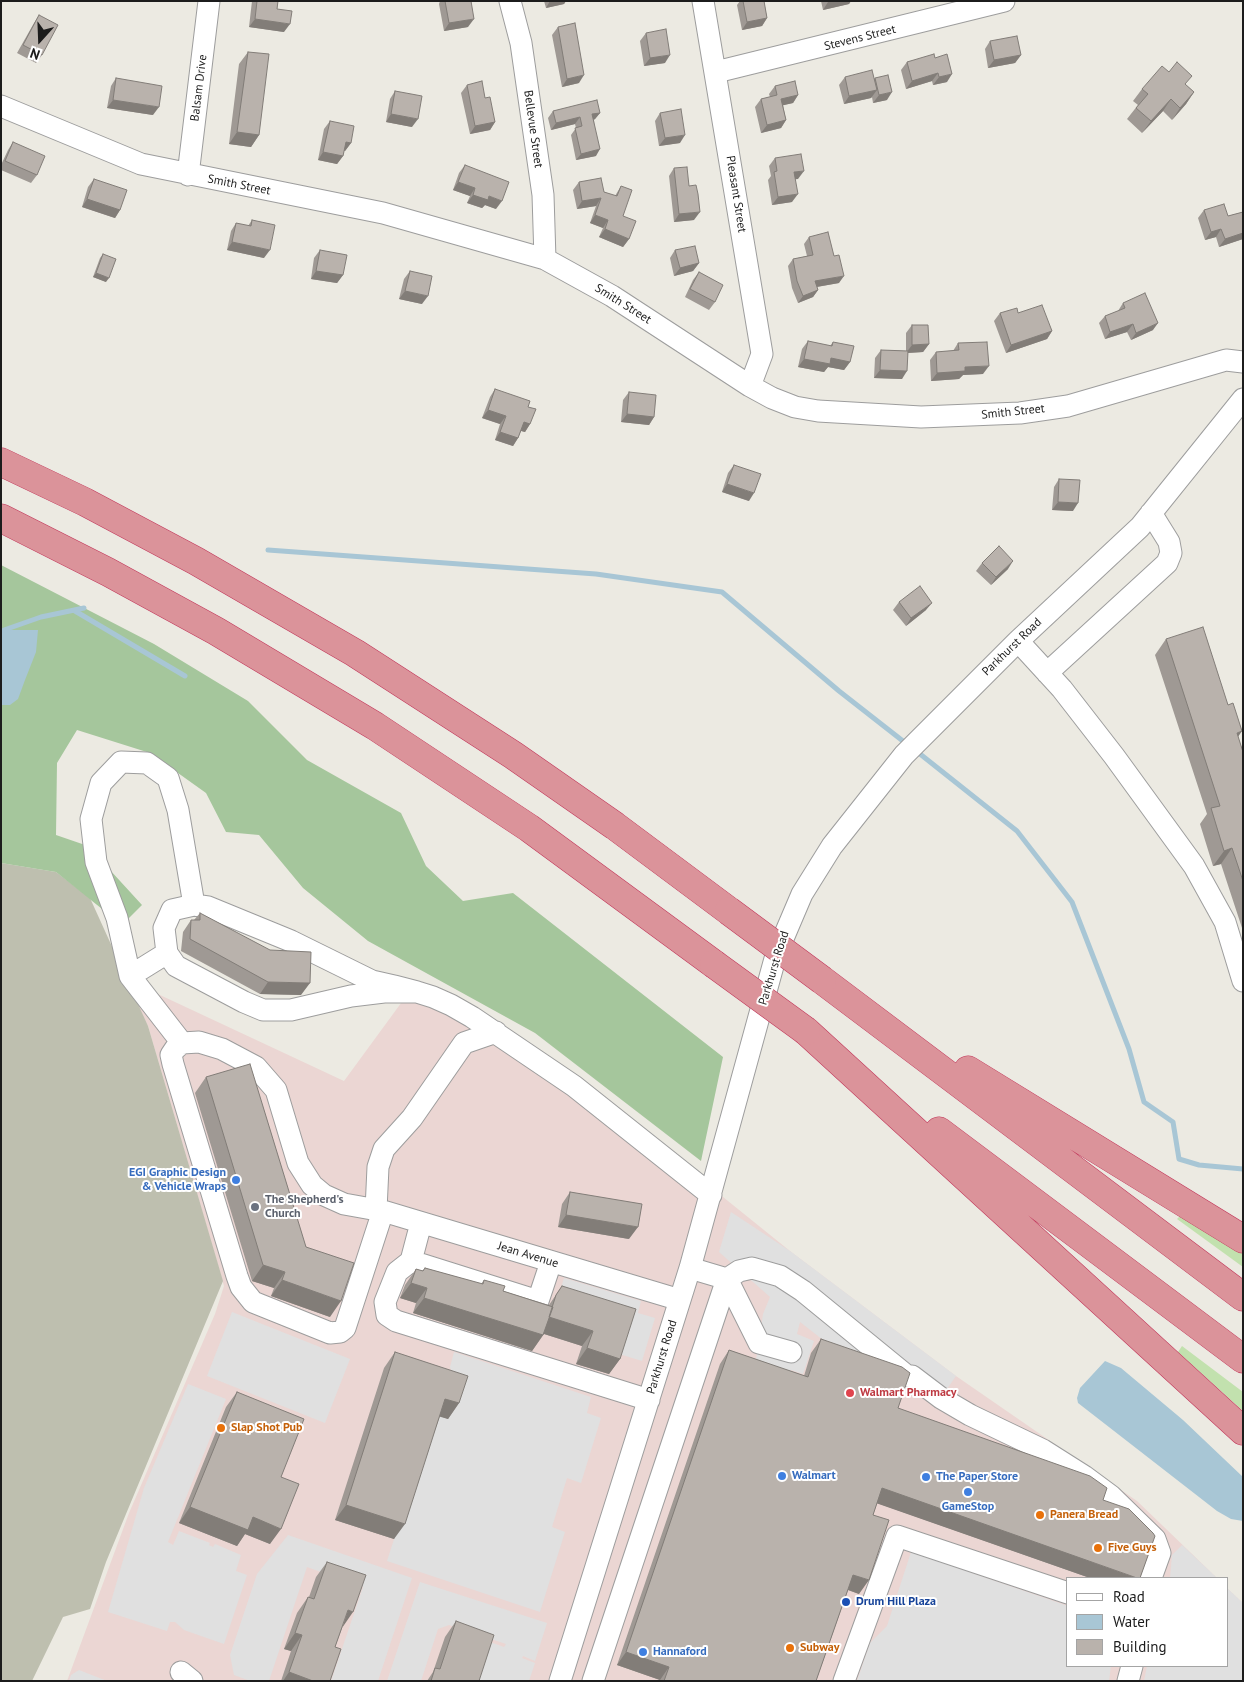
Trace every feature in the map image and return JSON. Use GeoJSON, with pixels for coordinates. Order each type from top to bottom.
{"type":"FeatureCollection","features":[{"type":"Feature","properties":{"kind":"highway"},"geometry":{"type":"LineString","coordinates":[[1,462],[85,502],[188,556],[355,653],[535,770],[615,826],[822,980],[1243,1297]]}},
{"type":"Feature","properties":{"kind":"highway"},"geometry":{"type":"LineString","coordinates":[[1,518],[271,662],[366,720],[529,828],[806,1031],[1243,1359]]}},
{"type":"Feature","properties":{"kind":"highway"},"geometry":{"type":"LineString","coordinates":[[822,980],[1243,1239]]}},
{"type":"Feature","properties":{"kind":"highway"},"geometry":{"type":"LineString","coordinates":[[806,1031],[1243,1431]]}},
{"type":"Feature","properties":{"kind":"street","name":"Balsam Drive"},"geometry":{"type":"LineString","coordinates":[[188,175],[209,1]]}},
{"type":"Feature","properties":{"kind":"street","name":"Bellevue Street"},"geometry":{"type":"LineString","coordinates":[[510,1],[521,43],[543,195],[545,259]]}},
{"type":"Feature","properties":{"kind":"street","name":"Pleasant Street"},"geometry":{"type":"LineString","coordinates":[[703,1],[762,354],[750,386]]}},
{"type":"Feature","properties":{"kind":"street","name":"Stevens Street"},"geometry":{"type":"LineString","coordinates":[[716,72],[1004,1]]}},
{"type":"Feature","properties":{"kind":"street","name":"Smith Street"},"geometry":{"type":"LineString","coordinates":[[1,106],[141,164],[383,213],[545,259],[612,296],[750,386],[772,398],[818,411],[921,417],[982,416],[1068,406],[1226,360],[1243,362]]}},
{"type":"Feature","properties":{"kind":"street","name":"Parkhurst Road"},"geometry":{"type":"LineString","coordinates":[[560,1681],[690,1268],[773,964],[785,930],[806,886],[832,846],[904,756],[939,718],[1018,641],[1140,527],[1243,399]]}},
{"type":"Feature","properties":{"kind":"street"},"geometry":{"type":"LineString","coordinates":[[1047,673],[1167,563],[1171,553],[1169,542],[1151,513]]}},
{"type":"Feature","properties":{"kind":"street"},"geometry":{"type":"LineString","coordinates":[[1018,641],[1047,673],[1119,763],[1194,866],[1225,922],[1243,981]]}},
{"type":"Feature","properties":{"kind":"street"},"geometry":{"type":"LineString","coordinates":[[194,905],[178,810],[168,778],[147,763],[121,762],[101,783],[91,819],[96,862],[117,918],[130,976],[182,1043],[171,1055],[173,1064],[236,1276],[241,1287],[252,1302],[330,1333],[340,1332],[345,1328],[379,1210],[378,1167],[384,1148],[412,1118],[464,1043],[496,1032]]}},
{"type":"Feature","properties":{"kind":"street"},"geometry":{"type":"LineString","coordinates":[[417,992],[384,992],[351,996],[291,1010],[263,1010],[183,971],[170,960],[164,928],[172,910],[194,905],[208,907],[282,938],[372,981],[417,992],[451,1005],[496,1032],[609,1112],[711,1195]]}},
{"type":"Feature","properties":{"kind":"street"},"geometry":{"type":"LineString","coordinates":[[130,976],[168,953]]}},
{"type":"Feature","properties":{"kind":"street","name":"Jean Avenue"},"geometry":{"type":"LineString","coordinates":[[182,1043],[190,1041],[210,1045],[256,1067],[276,1090],[298,1163],[312,1185],[324,1195],[344,1204],[379,1210],[680,1300]]}},
{"type":"Feature","properties":{"kind":"street"},"geometry":{"type":"LineString","coordinates":[[422,1223],[411,1261],[397,1272],[385,1302],[388,1315],[396,1321],[649,1400]]}},
{"type":"Feature","properties":{"kind":"street"},"geometry":{"type":"LineString","coordinates":[[411,1261],[538,1300],[551,1262]]}},
{"type":"Feature","properties":{"kind":"street"},"geometry":{"type":"LineString","coordinates":[[690,1268],[727,1279],[759,1343],[791,1352]]}},
{"type":"Feature","properties":{"kind":"street"},"geometry":{"type":"LineString","coordinates":[[569,1652],[595,1676],[727,1279],[739,1271],[752,1268],[780,1276],[803,1291],[907,1376],[912,1376],[941,1398],[970,1415],[1043,1450],[1111,1496],[1155,1539],[1160,1553],[1151,1577]]}},
{"type":"Feature","properties":{"kind":"street"},"geometry":{"type":"LineString","coordinates":[[844,1681],[897,1536],[1066,1592]]}},
{"type":"Feature","properties":{"kind":"street"},"geometry":{"type":"LineString","coordinates":[[1128,1681],[1132,1667]]}},
{"type":"Feature","properties":{"kind":"shaded area"},"geometry":{"type":"Polygon","coordinates":[[[1,863],[56,872],[90,898],[148,1026],[223,1281],[106,1562],[90,1609],[63,1617],[32,1681],[1,1681],[1,863]]]}},
{"type":"Feature","properties":{"kind":"shaded area"},"geometry":{"type":"Polygon","coordinates":[[[415,984],[692,1172],[790,1251],[956,1376],[1137,1501],[1216,1577],[1066,1577],[1066,1667],[1229,1667],[1229,1590],[1243,1603],[1243,1681],[67,1681],[129,1513],[215,1314],[224,1286],[148,1026],[127,985],[145,988],[344,1081],[415,984]]]}},
{"type":"Feature","properties":{"kind":"shaded area"},"geometry":{"type":"Polygon","coordinates":[[[731,1212],[790,1251],[956,1376],[945,1392],[864,1372],[800,1322],[797,1334],[814,1341],[803,1374],[791,1370],[788,1378],[755,1366],[763,1314],[770,1297],[719,1252],[731,1212]]]}},
{"type":"Feature","properties":{"kind":"shaded area"},"geometry":{"type":"Polygon","coordinates":[[[564,1278],[641,1301],[638,1313],[655,1318],[642,1361],[616,1353],[556,1303],[564,1278]]]}},
{"type":"Feature","properties":{"kind":"shaded area"},"geometry":{"type":"Polygon","coordinates":[[[232,1312],[350,1359],[325,1423],[207,1376],[232,1312]]]}},
{"type":"Feature","properties":{"kind":"shaded area"},"geometry":{"type":"Polygon","coordinates":[[[454,1352],[591,1397],[587,1413],[601,1418],[581,1483],[567,1478],[552,1527],[565,1532],[540,1612],[387,1561],[434,1415],[457,1391],[450,1367],[454,1352]]]}},
{"type":"Feature","properties":{"kind":"shaded area"},"geometry":{"type":"Polygon","coordinates":[[[188,1384],[226,1399],[168,1542],[173,1545],[179,1531],[210,1543],[209,1545],[213,1547],[215,1544],[241,1555],[236,1571],[247,1575],[224,1644],[184,1630],[175,1622],[170,1622],[167,1631],[108,1612],[144,1488],[188,1384]]]}},
{"type":"Feature","properties":{"kind":"shaded area"},"geometry":{"type":"Polygon","coordinates":[[[288,1535],[412,1578],[378,1681],[331,1681],[363,1587],[307,1567],[269,1681],[250,1681],[234,1675],[230,1655],[257,1574],[288,1535]]]}},
{"type":"Feature","properties":{"kind":"shaded area"},"geometry":{"type":"Polygon","coordinates":[[[1182,1545],[1216,1577],[1170,1577],[1172,1555],[1182,1545]]]}},
{"type":"Feature","properties":{"kind":"shaded area"},"geometry":{"type":"Polygon","coordinates":[[[911,1552],[1066,1605],[1066,1667],[1111,1667],[1109,1681],[857,1681],[870,1643],[887,1626],[911,1552]]]}},
{"type":"Feature","properties":{"kind":"shaded area"},"geometry":{"type":"Polygon","coordinates":[[[420,1582],[547,1623],[535,1661],[523,1656],[522,1658],[535,1663],[529,1681],[477,1681],[490,1642],[504,1647],[506,1644],[449,1625],[438,1629],[421,1681],[387,1681],[420,1582]]]}},
{"type":"Feature","properties":{"kind":"shaded area"},"geometry":{"type":"Polygon","coordinates":[[[1229,1590],[1243,1603],[1243,1681],[1144,1681],[1147,1667],[1229,1667],[1229,1590]]]}},
{"type":"Feature","properties":{"kind":"shaded area"},"geometry":{"type":"Polygon","coordinates":[[[79,1670],[107,1681],[69,1681],[71,1675],[79,1670]]]}},
{"type":"Feature","properties":{"kind":"green space"},"geometry":{"type":"Polygon","coordinates":[[[1,565],[154,644],[248,701],[307,760],[401,813],[426,866],[463,901],[513,893],[723,1057],[701,1161],[535,1033],[368,941],[303,888],[259,835],[226,832],[206,793],[150,753],[77,730],[57,763],[56,835],[88,846],[142,905],[122,925],[56,872],[1,863],[1,565]]]}},
{"type":"Feature","properties":{"kind":"green space"},"geometry":{"type":"Polygon","coordinates":[[[1180,1216],[1243,1254],[1243,1267],[1177,1219],[1180,1216]]]}},
{"type":"Feature","properties":{"kind":"green space"},"geometry":{"type":"Polygon","coordinates":[[[1182,1346],[1243,1392],[1243,1411],[1178,1352],[1182,1346]]]}},
{"type":"Feature","properties":{"kind":"water"},"geometry":{"type":"Polygon","coordinates":[[[1,630],[38,630],[36,652],[18,699],[10,705],[1,705],[1,630]]]}},
{"type":"Feature","properties":{"kind":"water"},"geometry":{"type":"Polygon","coordinates":[[[1105,1361],[1121,1368],[1183,1420],[1243,1477],[1243,1521],[1231,1519],[1217,1511],[1078,1403],[1077,1398],[1080,1388],[1105,1361]]]}},
{"type":"Feature","properties":{"kind":"building"},"geometry":{"type":"Polygon","coordinates":[[[257,1],[278,1],[277,9],[292,11],[290,24],[255,19],[257,1]]]}},
{"type":"Feature","properties":{"kind":"building"},"geometry":{"type":"Polygon","coordinates":[[[445,1],[471,1],[474,19],[449,23],[445,1]]]}},
{"type":"Feature","properties":{"kind":"building"},"geometry":{"type":"Polygon","coordinates":[[[743,1],[764,1],[767,18],[747,22],[743,1]]]}},
{"type":"Feature","properties":{"kind":"building"},"geometry":{"type":"Polygon","coordinates":[[[39,15],[58,25],[42,55],[23,45],[39,15]]]}},
{"type":"Feature","properties":{"kind":"building"},"geometry":{"type":"Polygon","coordinates":[[[575,23],[584,75],[567,79],[558,27],[575,23]]]}},
{"type":"Feature","properties":{"kind":"building"},"geometry":{"type":"Polygon","coordinates":[[[666,29],[670,55],[650,58],[646,33],[666,29]]]}},
{"type":"Feature","properties":{"kind":"building"},"geometry":{"type":"Polygon","coordinates":[[[1017,36],[1021,55],[994,60],[990,41],[1017,36]]]}},
{"type":"Feature","properties":{"kind":"building"},"geometry":{"type":"Polygon","coordinates":[[[248,52],[269,54],[259,135],[237,132],[248,52]]]}},
{"type":"Feature","properties":{"kind":"building"},"geometry":{"type":"Polygon","coordinates":[[[934,54],[935,58],[947,54],[952,74],[939,77],[938,73],[912,81],[907,62],[934,54]]]}},
{"type":"Feature","properties":{"kind":"building"},"geometry":{"type":"Polygon","coordinates":[[[1177,62],[1192,76],[1185,84],[1194,92],[1180,108],[1171,99],[1151,121],[1136,108],[1148,94],[1142,89],[1162,66],[1169,72],[1177,62]]]}},
{"type":"Feature","properties":{"kind":"building"},"geometry":{"type":"Polygon","coordinates":[[[872,70],[877,90],[849,96],[845,77],[872,70]]]}},
{"type":"Feature","properties":{"kind":"building"},"geometry":{"type":"Polygon","coordinates":[[[888,75],[892,92],[879,95],[875,78],[888,75]]]}},
{"type":"Feature","properties":{"kind":"building"},"geometry":{"type":"Polygon","coordinates":[[[116,78],[162,86],[159,107],[113,100],[116,78]]]}},
{"type":"Feature","properties":{"kind":"building"},"geometry":{"type":"Polygon","coordinates":[[[482,81],[485,98],[490,97],[495,122],[475,126],[467,85],[482,81]]]}},
{"type":"Feature","properties":{"kind":"building"},"geometry":{"type":"Polygon","coordinates":[[[795,81],[798,95],[781,99],[786,120],[767,125],[761,99],[777,95],[775,86],[795,81]]]}},
{"type":"Feature","properties":{"kind":"building"},"geometry":{"type":"Polygon","coordinates":[[[395,91],[422,96],[418,119],[391,114],[395,91]]]}},
{"type":"Feature","properties":{"kind":"building"},"geometry":{"type":"Polygon","coordinates":[[[597,100],[600,113],[592,114],[600,149],[581,154],[575,128],[582,126],[580,117],[556,123],[553,111],[597,100]]]}},
{"type":"Feature","properties":{"kind":"building"},"geometry":{"type":"Polygon","coordinates":[[[681,109],[685,135],[665,138],[660,113],[681,109]]]}},
{"type":"Feature","properties":{"kind":"building"},"geometry":{"type":"Polygon","coordinates":[[[330,121],[354,126],[351,143],[346,142],[343,156],[323,152],[330,121]]]}},
{"type":"Feature","properties":{"kind":"building"},"geometry":{"type":"Polygon","coordinates":[[[13,142],[45,156],[37,175],[5,161],[13,142]]]}},
{"type":"Feature","properties":{"kind":"building"},"geometry":{"type":"Polygon","coordinates":[[[801,154],[804,171],[794,172],[798,194],[778,197],[774,172],[777,171],[775,158],[801,154]]]}},
{"type":"Feature","properties":{"kind":"building"},"geometry":{"type":"Polygon","coordinates":[[[465,165],[509,182],[502,201],[489,196],[488,200],[473,195],[475,188],[458,182],[465,165]]]}},
{"type":"Feature","properties":{"kind":"building"},"geometry":{"type":"Polygon","coordinates":[[[687,167],[689,186],[696,185],[700,212],[679,214],[674,168],[687,167]]]}},
{"type":"Feature","properties":{"kind":"building"},"geometry":{"type":"Polygon","coordinates":[[[601,178],[604,192],[617,196],[621,186],[632,190],[623,216],[636,221],[629,239],[605,229],[608,220],[595,215],[601,198],[582,201],[579,182],[601,178]]]}},
{"type":"Feature","properties":{"kind":"building"},"geometry":{"type":"Polygon","coordinates":[[[94,179],[127,190],[120,210],[87,199],[94,179]]]}},
{"type":"Feature","properties":{"kind":"building"},"geometry":{"type":"Polygon","coordinates":[[[1224,204],[1228,216],[1243,212],[1243,233],[1225,239],[1221,229],[1211,232],[1204,210],[1224,204]]]}},
{"type":"Feature","properties":{"kind":"building"},"geometry":{"type":"Polygon","coordinates":[[[252,220],[275,225],[270,250],[232,242],[236,223],[251,226],[252,220]]]}},
{"type":"Feature","properties":{"kind":"building"},"geometry":{"type":"Polygon","coordinates":[[[828,232],[834,256],[839,255],[844,276],[815,281],[818,290],[803,296],[797,281],[793,259],[813,255],[809,237],[828,232]]]}},
{"type":"Feature","properties":{"kind":"building"},"geometry":{"type":"Polygon","coordinates":[[[695,246],[699,263],[680,268],[675,250],[695,246]]]}},
{"type":"Feature","properties":{"kind":"building"},"geometry":{"type":"Polygon","coordinates":[[[320,250],[347,255],[343,275],[316,271],[320,250]]]}},
{"type":"Feature","properties":{"kind":"building"},"geometry":{"type":"Polygon","coordinates":[[[103,254],[116,259],[109,278],[96,273],[103,254]]]}},
{"type":"Feature","properties":{"kind":"building"},"geometry":{"type":"Polygon","coordinates":[[[410,271],[432,276],[428,296],[405,291],[410,271]]]}},
{"type":"Feature","properties":{"kind":"building"},"geometry":{"type":"Polygon","coordinates":[[[699,272],[723,285],[715,302],[690,289],[699,272]]]}},
{"type":"Feature","properties":{"kind":"building"},"geometry":{"type":"Polygon","coordinates":[[[1145,293],[1158,323],[1136,333],[1133,324],[1110,332],[1105,316],[1125,308],[1123,303],[1145,293]]]}},
{"type":"Feature","properties":{"kind":"building"},"geometry":{"type":"Polygon","coordinates":[[[1042,305],[1052,331],[1011,345],[1000,313],[1017,308],[1018,313],[1042,305]]]}},
{"type":"Feature","properties":{"kind":"building"},"geometry":{"type":"Polygon","coordinates":[[[912,325],[928,325],[929,344],[912,345],[912,325]]]}},
{"type":"Feature","properties":{"kind":"building"},"geometry":{"type":"Polygon","coordinates":[[[808,341],[832,346],[833,342],[854,346],[850,362],[831,358],[830,364],[804,359],[808,341]]]}},
{"type":"Feature","properties":{"kind":"building"},"geometry":{"type":"Polygon","coordinates":[[[987,342],[989,366],[965,367],[965,371],[937,373],[936,352],[959,350],[958,343],[987,342]]]}},
{"type":"Feature","properties":{"kind":"building"},"geometry":{"type":"Polygon","coordinates":[[[881,350],[908,351],[907,371],[880,370],[881,350]]]}},
{"type":"Feature","properties":{"kind":"building"},"geometry":{"type":"Polygon","coordinates":[[[495,389],[530,401],[528,407],[536,409],[530,424],[524,422],[518,438],[500,432],[506,416],[488,410],[495,389]]]}},
{"type":"Feature","properties":{"kind":"building"},"geometry":{"type":"Polygon","coordinates":[[[629,392],[656,395],[654,417],[627,414],[629,392]]]}},
{"type":"Feature","properties":{"kind":"building"},"geometry":{"type":"Polygon","coordinates":[[[734,465],[761,474],[754,493],[727,484],[734,465]]]}},
{"type":"Feature","properties":{"kind":"building"},"geometry":{"type":"Polygon","coordinates":[[[1059,479],[1080,480],[1078,503],[1058,502],[1059,479]]]}},
{"type":"Feature","properties":{"kind":"building"},"geometry":{"type":"Polygon","coordinates":[[[999,546],[1013,561],[996,577],[982,563],[999,546]]]}},
{"type":"Feature","properties":{"kind":"building"},"geometry":{"type":"Polygon","coordinates":[[[920,586],[932,603],[911,618],[899,602],[920,586]]]}},
{"type":"Feature","properties":{"kind":"building"},"geometry":{"type":"Polygon","coordinates":[[[1203,627],[1228,705],[1233,703],[1242,731],[1237,733],[1243,752],[1243,881],[1232,848],[1224,851],[1211,808],[1220,806],[1166,639],[1203,627]]]}},
{"type":"Feature","properties":{"kind":"building"},"geometry":{"type":"Polygon","coordinates":[[[200,913],[270,950],[311,952],[310,983],[268,982],[190,939],[191,920],[200,920],[200,913]]]}},
{"type":"Feature","properties":{"kind":"building"},"geometry":{"type":"Polygon","coordinates":[[[250,1064],[306,1247],[354,1263],[341,1301],[282,1280],[285,1272],[263,1265],[206,1077],[250,1064]]]}},
{"type":"Feature","properties":{"kind":"building"},"geometry":{"type":"Polygon","coordinates":[[[570,1192],[642,1204],[638,1227],[566,1215],[570,1192]]]}},
{"type":"Feature","properties":{"kind":"building"},"geometry":{"type":"Polygon","coordinates":[[[425,1268],[483,1284],[484,1280],[505,1286],[503,1291],[553,1307],[543,1335],[424,1298],[427,1288],[411,1283],[416,1269],[423,1271],[425,1268]]]}},
{"type":"Feature","properties":{"kind":"building"},"geometry":{"type":"Polygon","coordinates":[[[562,1286],[636,1309],[620,1359],[587,1348],[593,1331],[549,1317],[556,1295],[562,1286]]]}},
{"type":"Feature","properties":{"kind":"building","name":"Walmart"},"geometry":{"type":"Polygon","coordinates":[[[821,1339],[902,1367],[910,1373],[898,1408],[1090,1476],[1107,1488],[1103,1500],[1129,1509],[1155,1536],[1140,1577],[1134,1577],[882,1488],[873,1515],[889,1520],[869,1580],[853,1575],[816,1681],[664,1681],[669,1667],[626,1652],[729,1350],[808,1377],[821,1339]]]}},
{"type":"Feature","properties":{"kind":"building"},"geometry":{"type":"Polygon","coordinates":[[[395,1352],[468,1376],[459,1403],[445,1399],[405,1524],[346,1505],[395,1352]]]}},
{"type":"Feature","properties":{"kind":"building"},"geometry":{"type":"Polygon","coordinates":[[[237,1392],[304,1419],[281,1477],[299,1484],[281,1529],[253,1517],[248,1530],[190,1507],[237,1392]]]}},
{"type":"Feature","properties":{"kind":"building"},"geometry":{"type":"Polygon","coordinates":[[[327,1562],[366,1575],[353,1612],[348,1610],[335,1647],[341,1649],[330,1681],[313,1681],[289,1672],[302,1635],[295,1633],[308,1597],[314,1599],[327,1562]]]}},
{"type":"Feature","properties":{"kind":"building"},"geometry":{"type":"Polygon","coordinates":[[[456,1621],[494,1635],[479,1681],[431,1681],[435,1668],[440,1669],[456,1621]]]}},
{"type":"Feature","properties":{"kind":"waterway"},"geometry":{"type":"LineString","coordinates":[[268,550],[596,574],[722,592],[839,691],[908,745]]}},
{"type":"Feature","properties":{"kind":"waterway"},"geometry":{"type":"LineString","coordinates":[[4,630],[41,617],[84,608]]}},
{"type":"Feature","properties":{"kind":"waterway"},"geometry":{"type":"LineString","coordinates":[[75,611],[185,676]]}},
{"type":"Feature","properties":{"kind":"waterway"},"geometry":{"type":"LineString","coordinates":[[915,750],[1017,831],[1072,902],[1129,1049],[1144,1102],[1173,1122],[1179,1159],[1199,1165],[1243,1169]]}},
{"type":"Feature","properties":{"kind":"place","name":"EGI Graphic Design & Vehicle Wraps"},"geometry":{"type":"Point","coordinates":[236,1180]}},
{"type":"Feature","properties":{"kind":"place","name":"The Shepherd's Church"},"geometry":{"type":"Point","coordinates":[255,1207]}},
{"type":"Feature","properties":{"kind":"place","name":"Walmart Pharmacy"},"geometry":{"type":"Point","coordinates":[850,1393]}},
{"type":"Feature","properties":{"kind":"place","name":"Slap Shot Pub"},"geometry":{"type":"Point","coordinates":[221,1428]}},
{"type":"Feature","properties":{"kind":"place","name":"Walmart"},"geometry":{"type":"Point","coordinates":[782,1476]}},
{"type":"Feature","properties":{"kind":"place","name":"The Paper Store"},"geometry":{"type":"Point","coordinates":[926,1477]}},
{"type":"Feature","properties":{"kind":"place","name":"GameStop"},"geometry":{"type":"Point","coordinates":[968,1492]}},
{"type":"Feature","properties":{"kind":"place","name":"Panera Bread"},"geometry":{"type":"Point","coordinates":[1040,1515]}},
{"type":"Feature","properties":{"kind":"place","name":"Five Guys"},"geometry":{"type":"Point","coordinates":[1098,1548]}},
{"type":"Feature","properties":{"kind":"place","name":"Drum Hill Plaza"},"geometry":{"type":"Point","coordinates":[846,1602]}},
{"type":"Feature","properties":{"kind":"place","name":"Subway"},"geometry":{"type":"Point","coordinates":[790,1648]}},
{"type":"Feature","properties":{"kind":"place","name":"Hannaford"},"geometry":{"type":"Point","coordinates":[643,1652]}}]}
